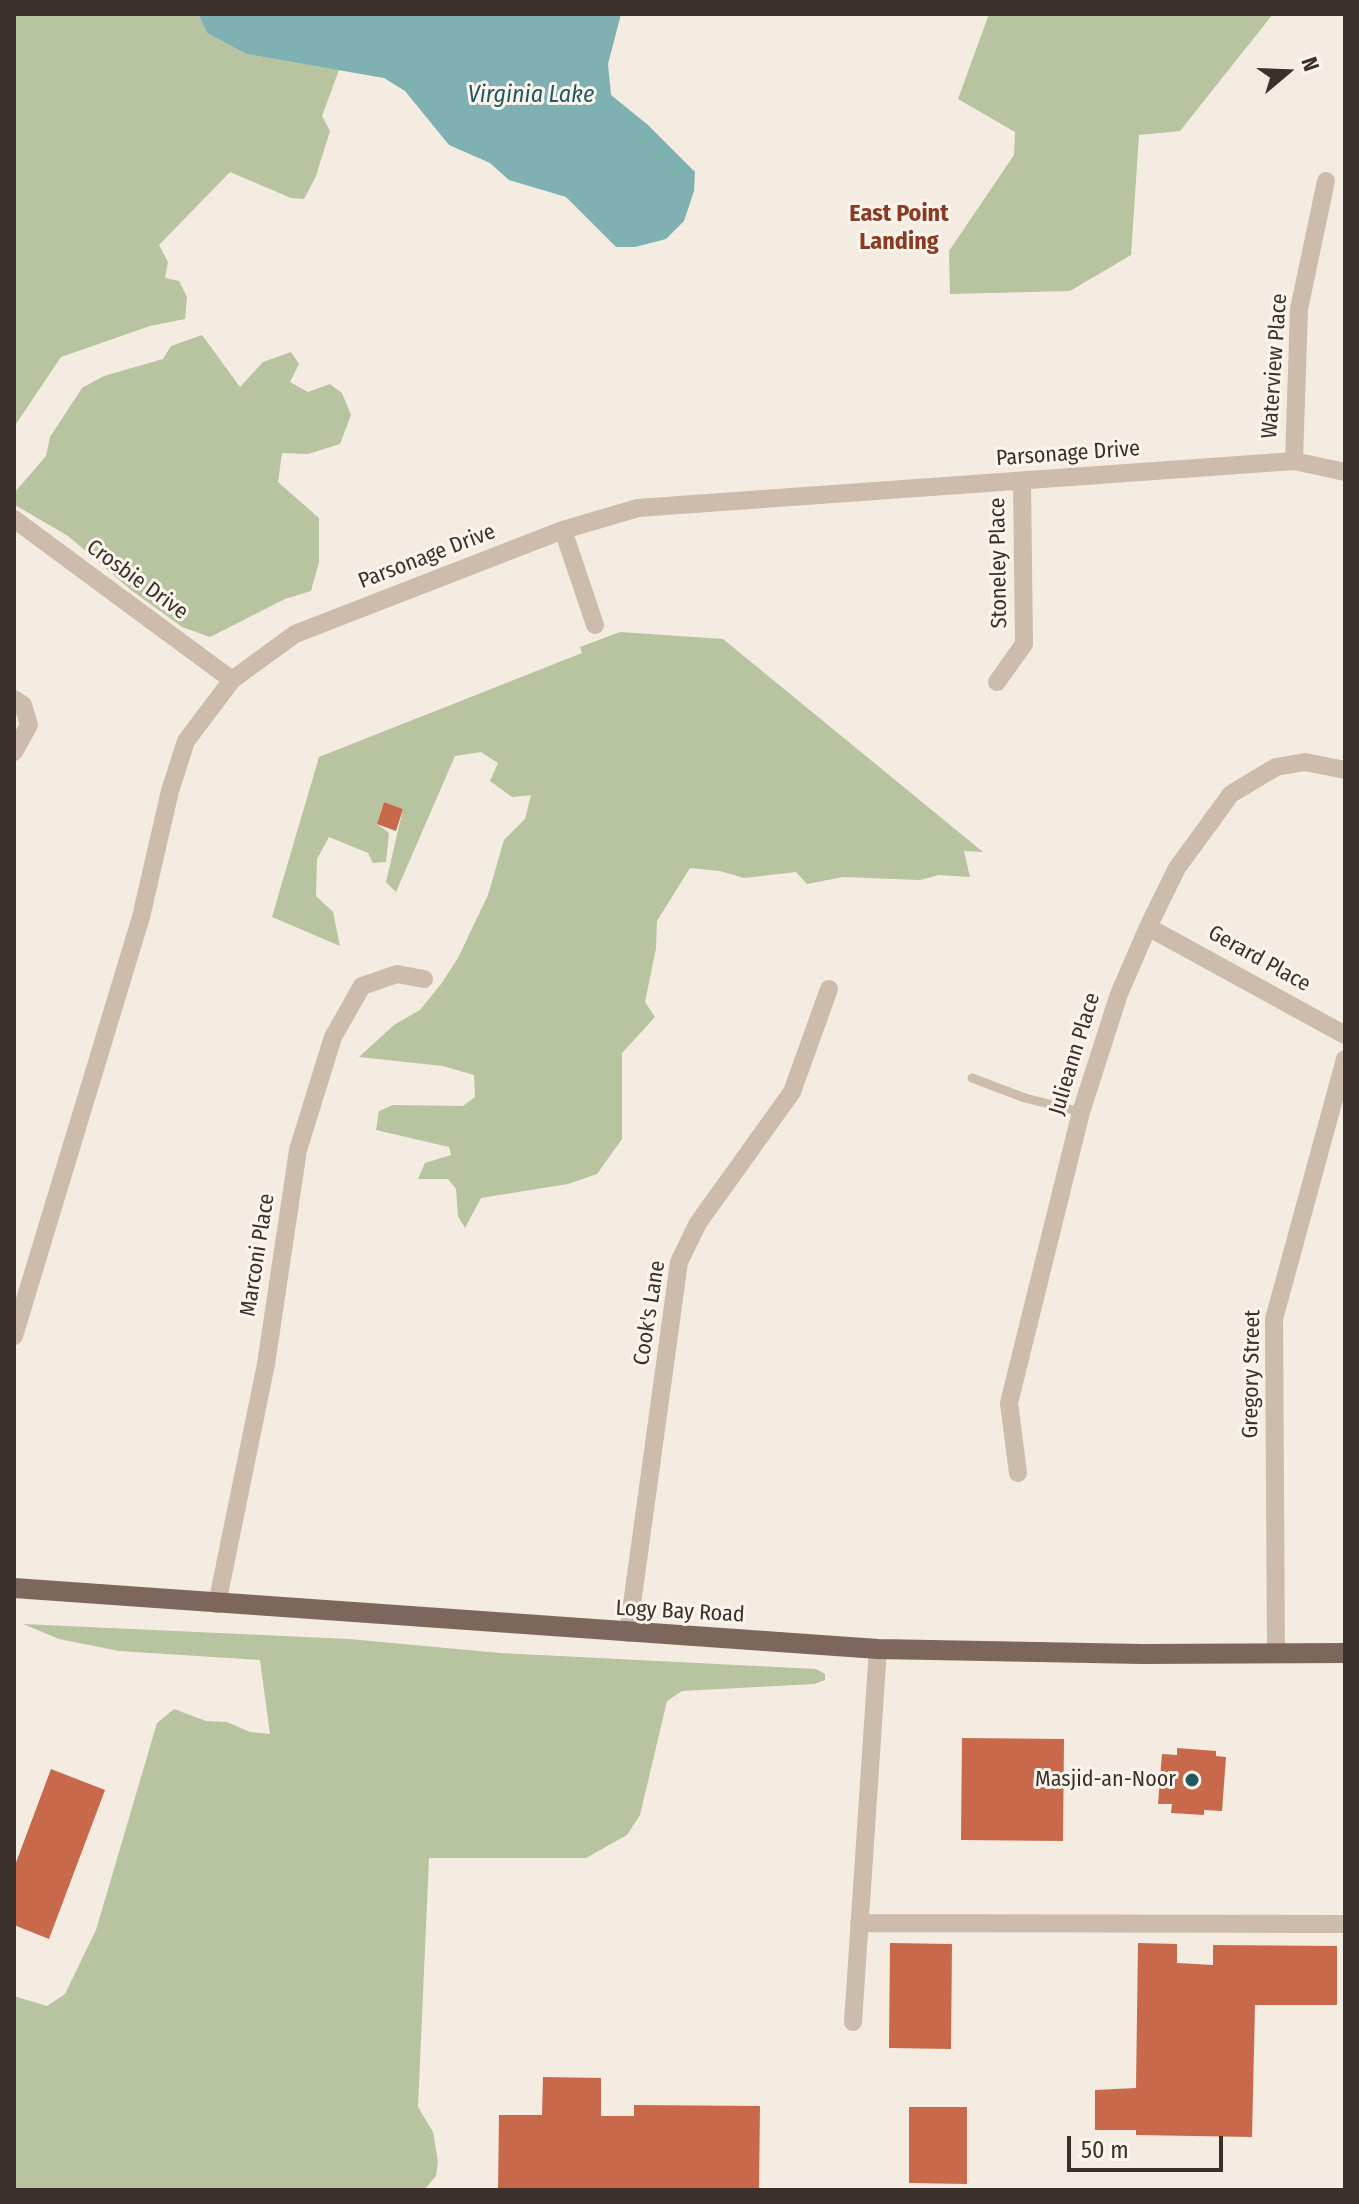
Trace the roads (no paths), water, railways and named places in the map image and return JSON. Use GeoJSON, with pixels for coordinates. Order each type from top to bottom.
{"type":"FeatureCollection","features":[{"type":"Feature","properties":{"kind":"main road","name":"Logy Bay Road"},"geometry":{"type":"LineString","coordinates":[[14,1588],[878,1649],[1127,1654],[1345,1653]]}},
{"type":"Feature","properties":{"kind":"street","name":"Waterview Place"},"geometry":{"type":"LineString","coordinates":[[1294,461],[1299,309],[1326,181]]}},
{"type":"Feature","properties":{"kind":"street","name":"Parsonage Drive"},"geometry":{"type":"LineString","coordinates":[[14,1336],[141,917],[170,791],[186,741],[232,680],[295,634],[563,530],[638,508],[1294,461],[1345,472]]}},
{"type":"Feature","properties":{"kind":"street","name":"Stoneley Place"},"geometry":{"type":"LineString","coordinates":[[997,682],[1024,644],[1022,482]]}},
{"type":"Feature","properties":{"kind":"street","name":"Crosbie Drive"},"geometry":{"type":"LineString","coordinates":[[14,519],[232,680]]}},
{"type":"Feature","properties":{"kind":"street"},"geometry":{"type":"LineString","coordinates":[[563,530],[595,625]]}},
{"type":"Feature","properties":{"kind":"street"},"geometry":{"type":"LineString","coordinates":[[14,699],[23,705],[29,725],[14,752]]}},
{"type":"Feature","properties":{"kind":"street","name":"Julieann Place"},"geometry":{"type":"LineString","coordinates":[[1018,1473],[1009,1403],[1081,1112],[1119,994],[1148,927],[1177,868],[1231,794],[1276,767],[1305,762],[1345,770]]}},
{"type":"Feature","properties":{"kind":"street","name":"Gerard Place"},"geometry":{"type":"LineString","coordinates":[[1148,927],[1345,1035]]}},
{"type":"Feature","properties":{"kind":"street","name":"Marconi Place"},"geometry":{"type":"LineString","coordinates":[[217,1604],[266,1364],[298,1150],[333,1037],[362,986],[397,974],[424,979]]}},
{"type":"Feature","properties":{"kind":"street","name":"Cook's Lane"},"geometry":{"type":"LineString","coordinates":[[628,1633],[679,1262],[698,1223],[792,1092],[829,989]]}},
{"type":"Feature","properties":{"kind":"street","name":"Gregory Street"},"geometry":{"type":"LineString","coordinates":[[1276,1652],[1274,1319],[1345,1059]]}},
{"type":"Feature","properties":{"kind":"street"},"geometry":{"type":"LineString","coordinates":[[853,2022],[878,1649]]}},
{"type":"Feature","properties":{"kind":"street"},"geometry":{"type":"LineString","coordinates":[[859,1923],[1345,1924]]}},
{"type":"Feature","properties":{"kind":"lane"},"geometry":{"type":"LineString","coordinates":[[972,1078],[1025,1098],[1081,1112]]}},
{"type":"Feature","properties":{"kind":"water","name":"Virginia Lake"},"geometry":{"type":"Polygon","coordinates":[[[198,14],[621,14],[608,64],[611,95],[648,125],[695,172],[694,191],[684,221],[666,239],[635,247],[616,247],[566,197],[509,180],[490,163],[449,145],[405,91],[384,78],[246,54],[207,33],[198,14]]]}},
{"type":"Feature","properties":{"kind":"place","name":"Masjid-an-Noor"},"geometry":{"type":"Point","coordinates":[1192,1780]}},
{"type":"Feature","properties":{"kind":"district","name":"East Point Landing"},"geometry":{"type":"Point","coordinates":[899,228]}}]}
